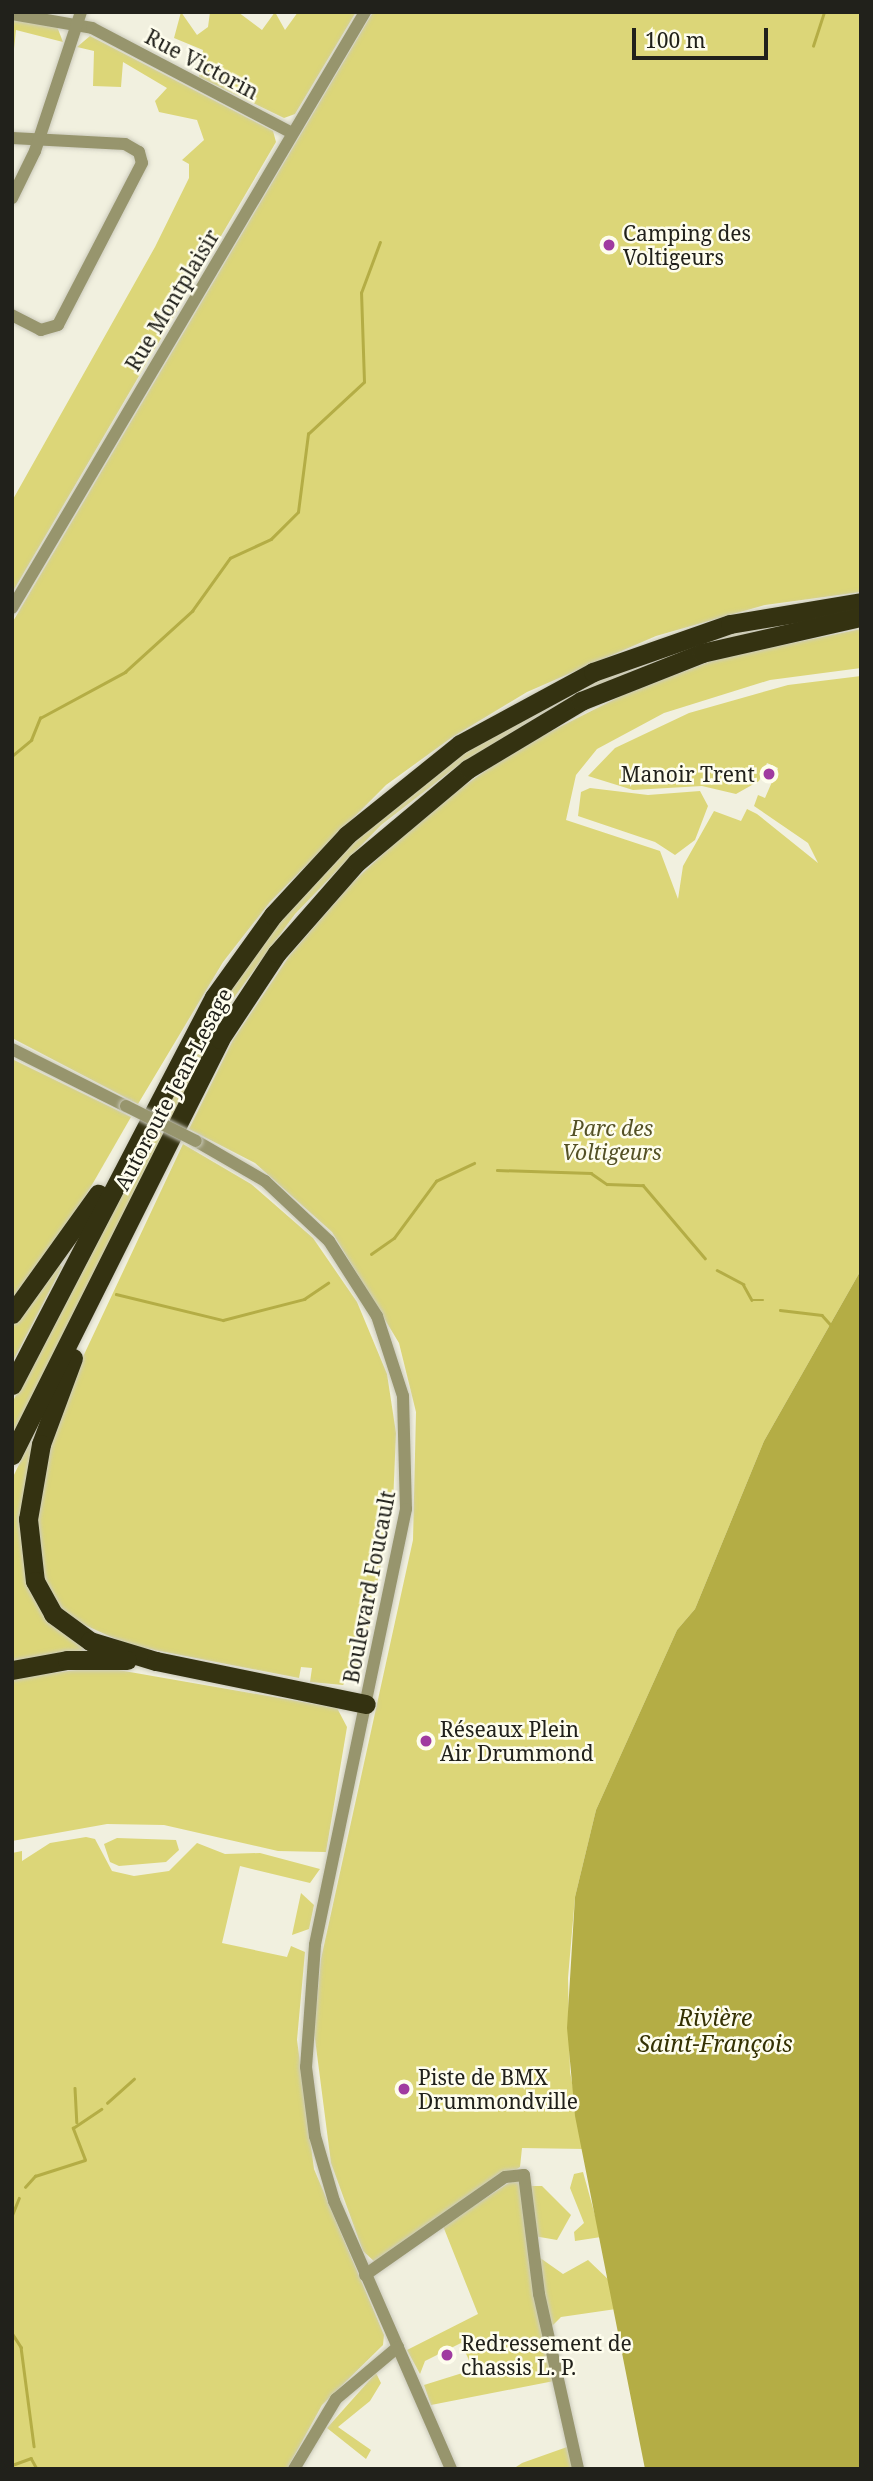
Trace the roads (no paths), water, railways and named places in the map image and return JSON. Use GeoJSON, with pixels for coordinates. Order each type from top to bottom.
{"type":"FeatureCollection","features":[{"type":"Feature","properties":{"kind":"highway","name":"Autoroute Jean-Lesage"},"geometry":{"type":"LineString","coordinates":[[12,1385],[146,1123],[214,997],[261,929],[337,845],[427,767],[518,709],[631,656],[741,621],[861,602]]}},
{"type":"Feature","properties":{"kind":"highway","name":"Autoroute Jean-Lesage"},"geometry":{"type":"LineString","coordinates":[[12,1455],[210,1057],[254,984],[330,890],[405,818],[496,750],[597,694],[702,653],[861,617]]}},
{"type":"Feature","properties":{"kind":"highway"},"geometry":{"type":"LineString","coordinates":[[12,1314],[146,1123]]}},
{"type":"Feature","properties":{"kind":"highway"},"geometry":{"type":"LineString","coordinates":[[117,1245],[41,1444],[29,1546],[37,1588],[59,1619],[90,1641],[156,1661],[366,1704]]}},
{"type":"Feature","properties":{"kind":"highway"},"geometry":{"type":"LineString","coordinates":[[12,1670],[67,1660],[156,1661]]}},
{"type":"Feature","properties":{"kind":"street","name":"Rue Montplaisir"},"geometry":{"type":"LineString","coordinates":[[12,608],[365,12]]}},
{"type":"Feature","properties":{"kind":"street","name":"Rue Victorin"},"geometry":{"type":"LineString","coordinates":[[12,15],[79,18],[292,134]]}},
{"type":"Feature","properties":{"kind":"street"},"geometry":{"type":"LineString","coordinates":[[12,198],[39,140],[79,18]]}},
{"type":"Feature","properties":{"kind":"street"},"geometry":{"type":"LineString","coordinates":[[12,138],[125,144],[139,152],[142,163],[58,325],[45,331],[12,316]]}},
{"type":"Feature","properties":{"kind":"street","name":"Boulevard Foucault"},"geometry":{"type":"LineString","coordinates":[[12,1049],[196,1141],[265,1181],[324,1235],[365,1293],[396,1367],[408,1428],[408,1491],[315,1945],[305,2037],[318,2149],[365,2275],[452,2469]]}},
{"type":"Feature","properties":{"kind":"street"},"geometry":{"type":"LineString","coordinates":[[365,2275],[505,2177],[524,2175],[539,2294],[578,2469]]}},
{"type":"Feature","properties":{"kind":"street"},"geometry":{"type":"LineString","coordinates":[[294,2469],[336,2399],[398,2347]]}},
{"type":"Feature","properties":{"kind":"water","name":"Rivière Saint-François"},"geometry":{"type":"Polygon","coordinates":[[[861,1270],[861,2469],[645,2469],[575,2116],[567,2028],[575,1897],[596,1810],[677,1630],[695,1609],[764,1441],[861,1270]]]}},
{"type":"Feature","properties":{"kind":"waterway"},"geometry":{"type":"LineString","coordinates":[[813,46],[824,12]]}},
{"type":"Feature","properties":{"kind":"waterway"},"geometry":{"type":"LineString","coordinates":[[12,756],[31,740],[40,718],[125,672],[192,611],[230,558],[271,539],[298,512],[308,434],[364,382],[361,293],[380,242]]}},
{"type":"Feature","properties":{"kind":"waterway"},"geometry":{"type":"LineString","coordinates":[[371,1254],[394,1238],[436,1181],[474,1163]]}},
{"type":"Feature","properties":{"kind":"waterway"},"geometry":{"type":"LineString","coordinates":[[497,1170],[591,1173],[607,1184],[643,1185],[705,1258]]}},
{"type":"Feature","properties":{"kind":"waterway"},"geometry":{"type":"LineString","coordinates":[[717,1270],[743,1284],[752,1300],[763,1300]]}},
{"type":"Feature","properties":{"kind":"waterway"},"geometry":{"type":"LineString","coordinates":[[116,1294],[223,1320],[304,1299],[328,1283]]}},
{"type":"Feature","properties":{"kind":"waterway"},"geometry":{"type":"LineString","coordinates":[[780,1310],[822,1315],[831,1325]]}},
{"type":"Feature","properties":{"kind":"waterway"},"geometry":{"type":"LineString","coordinates":[[107,2103],[134,2079]]}},
{"type":"Feature","properties":{"kind":"waterway"},"geometry":{"type":"LineString","coordinates":[[75,2088],[77,2122]]}},
{"type":"Feature","properties":{"kind":"waterway"},"geometry":{"type":"LineString","coordinates":[[25,2187],[35,2176],[85,2160],[73,2128],[101,2109]]}},
{"type":"Feature","properties":{"kind":"waterway"},"geometry":{"type":"LineString","coordinates":[[12,2215],[19,2198]]}},
{"type":"Feature","properties":{"kind":"waterway"},"geometry":{"type":"LineString","coordinates":[[12,2333],[21,2347],[34,2446]]}},
{"type":"Feature","properties":{"kind":"waterway"},"geometry":{"type":"LineString","coordinates":[[12,2465],[31,2458],[37,2469]]}},
{"type":"Feature","properties":{"kind":"place","name":"Camping des Voltigeurs"},"geometry":{"type":"Point","coordinates":[609,245]}},
{"type":"Feature","properties":{"kind":"place","name":"Manoir Trent"},"geometry":{"type":"Point","coordinates":[769,774]}},
{"type":"Feature","properties":{"kind":"place","name":"Réseaux Plein Air Drummond"},"geometry":{"type":"Point","coordinates":[426,1741]}},
{"type":"Feature","properties":{"kind":"place","name":"Piste de BMX Drummondville"},"geometry":{"type":"Point","coordinates":[404,2089]}},
{"type":"Feature","properties":{"kind":"place","name":"Redressement de chassis L. P."},"geometry":{"type":"Point","coordinates":[447,2355]}},
{"type":"Feature","properties":{"kind":"park label","name":"Parc des Voltigeurs"},"geometry":{"type":"Point","coordinates":[612,1140]}}]}
